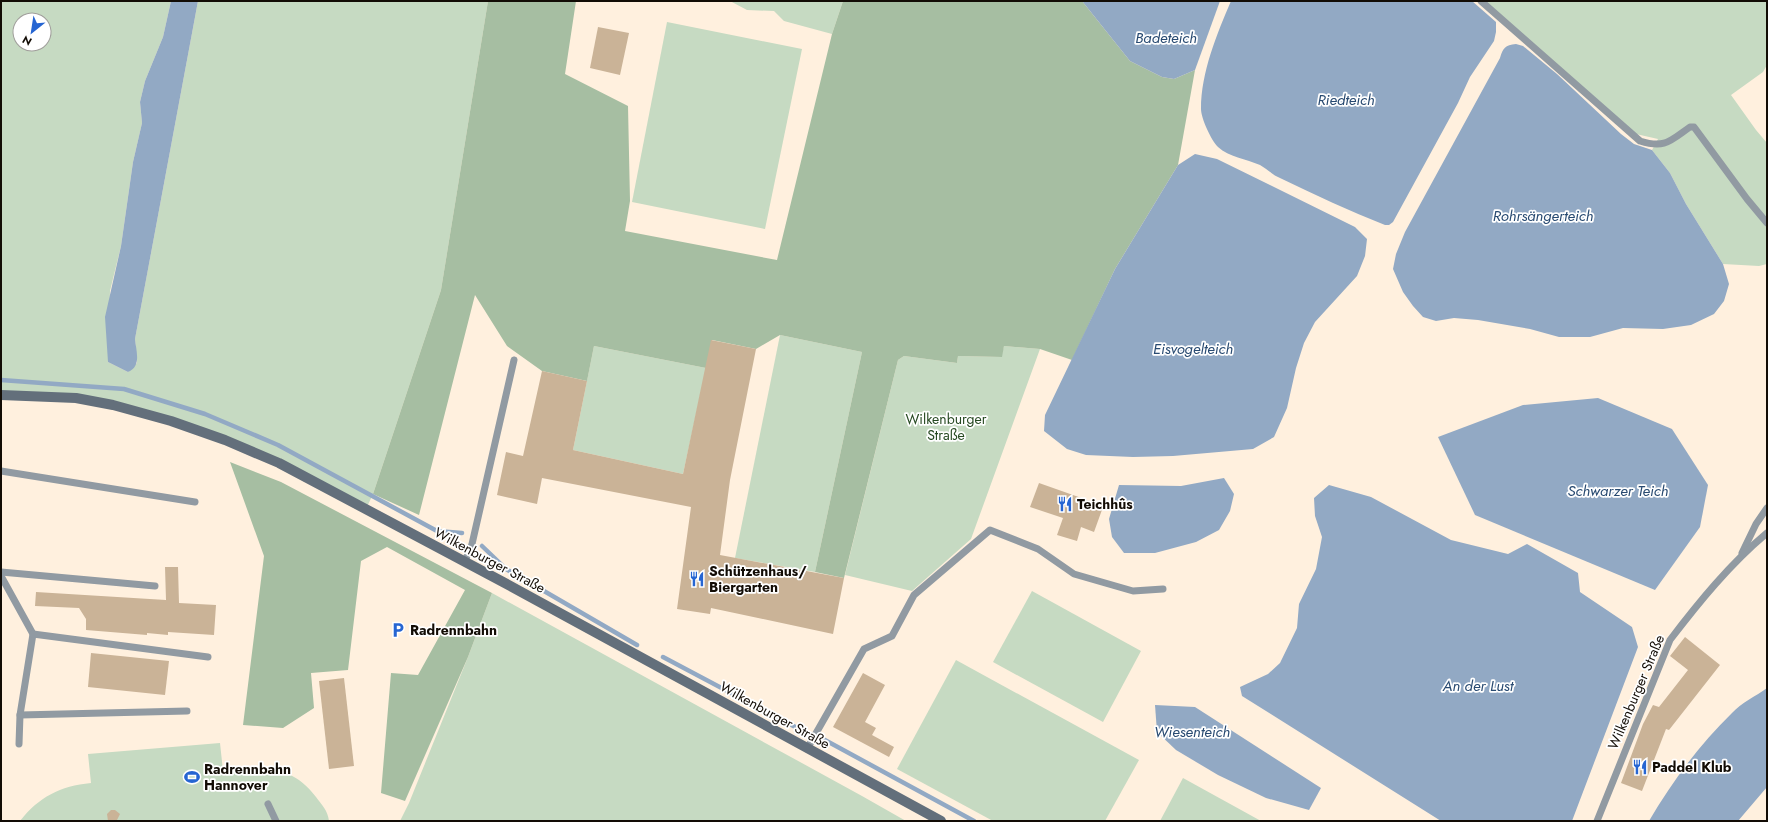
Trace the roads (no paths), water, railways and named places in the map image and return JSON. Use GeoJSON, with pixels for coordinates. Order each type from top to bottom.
{"type":"FeatureCollection","features":[{"type":"Feature","properties":{"kind":"main road","name":"Wilkenburger Straße"},"geometry":{"type":"LineString","coordinates":[[1,395],[76,398],[113,405],[172,421],[226,440],[279,463],[465,561],[941,821]]}},
{"type":"Feature","properties":{"kind":"lane"},"geometry":{"type":"LineString","coordinates":[[1481,1],[1640,141],[1659,145],[1668,142],[1690,127],[1694,127],[1767,224]]}},
{"type":"Feature","properties":{"kind":"lane"},"geometry":{"type":"LineString","coordinates":[[465,561],[472,544],[514,360]]}},
{"type":"Feature","properties":{"kind":"lane"},"geometry":{"type":"LineString","coordinates":[[1,471],[195,502]]}},
{"type":"Feature","properties":{"kind":"lane"},"geometry":{"type":"LineString","coordinates":[[1740,557],[1756,524],[1767,508]]}},
{"type":"Feature","properties":{"kind":"lane"},"geometry":{"type":"LineString","coordinates":[[807,749],[864,649],[892,636],[914,595],[990,530],[1038,549],[1074,574],[1133,591],[1163,589]]}},
{"type":"Feature","properties":{"kind":"lane","name":"Wilkenburger Straße"},"geometry":{"type":"LineString","coordinates":[[1597,821],[1670,640],[1689,615],[1740,557],[1767,533]]}},
{"type":"Feature","properties":{"kind":"lane"},"geometry":{"type":"LineString","coordinates":[[1,572],[155,586]]}},
{"type":"Feature","properties":{"kind":"lane"},"geometry":{"type":"LineString","coordinates":[[1,576],[33,634],[20,715],[19,744]]}},
{"type":"Feature","properties":{"kind":"lane"},"geometry":{"type":"LineString","coordinates":[[33,634],[208,657]]}},
{"type":"Feature","properties":{"kind":"lane"},"geometry":{"type":"LineString","coordinates":[[20,715],[187,711]]}},
{"type":"Feature","properties":{"kind":"lane"},"geometry":{"type":"LineString","coordinates":[[268,804],[276,821]]}},
{"type":"Feature","properties":{"kind":"water"},"geometry":{"type":"Polygon","coordinates":[[[171,1],[198,1],[135,339],[137,362],[128,372],[108,362],[105,317],[121,246],[133,162],[142,123],[140,102],[145,81],[163,37],[171,1]]]}},
{"type":"Feature","properties":{"kind":"water","name":"Badeteich"},"geometry":{"type":"Polygon","coordinates":[[[1082,1],[1220,1],[1195,70],[1174,79],[1162,77],[1130,61],[1082,1]]]}},
{"type":"Feature","properties":{"kind":"water","name":"Riedteich"},"geometry":{"type":"Polygon","coordinates":[[[1231,1],[1472,1],[1496,22],[1494,41],[1470,77],[1458,103],[1393,222],[1389,225],[1372,220],[1306,191],[1277,177],[1260,165],[1227,153],[1215,144],[1201,113],[1202,95],[1211,54],[1231,1]]]}},
{"type":"Feature","properties":{"kind":"water","name":"Rohrsängerteich"},"geometry":{"type":"Polygon","coordinates":[[[1516,44],[1523,46],[1557,74],[1621,134],[1634,144],[1652,150],[1670,173],[1686,204],[1723,264],[1729,284],[1724,301],[1714,314],[1691,325],[1663,329],[1623,328],[1590,337],[1559,337],[1530,329],[1478,320],[1454,318],[1436,321],[1423,317],[1413,306],[1403,292],[1393,269],[1396,254],[1405,232],[1500,58],[1503,49],[1509,45],[1516,44]]]}},
{"type":"Feature","properties":{"kind":"water","name":"Eisvogelteich"},"geometry":{"type":"Polygon","coordinates":[[[1195,154],[1217,159],[1355,227],[1367,239],[1365,256],[1357,276],[1315,322],[1304,343],[1296,368],[1287,408],[1274,437],[1253,449],[1173,456],[1133,457],[1086,455],[1067,449],[1044,431],[1045,415],[1115,269],[1178,165],[1195,154]]]}},
{"type":"Feature","properties":{"kind":"water","name":"Schwarzer Teich"},"geometry":{"type":"Polygon","coordinates":[[[1598,398],[1672,429],[1708,485],[1700,527],[1655,590],[1475,515],[1438,437],[1523,405],[1598,398]]]}},
{"type":"Feature","properties":{"kind":"water"},"geometry":{"type":"Polygon","coordinates":[[[1224,478],[1234,494],[1230,511],[1219,530],[1196,542],[1155,553],[1124,553],[1112,537],[1109,519],[1119,485],[1181,486],[1224,478]]]}},
{"type":"Feature","properties":{"kind":"water","name":"An der Lust"},"geometry":{"type":"Polygon","coordinates":[[[1329,485],[1371,497],[1451,540],[1508,554],[1527,544],[1578,573],[1580,592],[1632,627],[1638,647],[1572,821],[1441,821],[1242,696],[1240,687],[1268,674],[1280,663],[1297,628],[1299,604],[1316,569],[1322,537],[1315,516],[1314,498],[1329,485]]]}},
{"type":"Feature","properties":{"kind":"water"},"geometry":{"type":"Polygon","coordinates":[[[1767,688],[1767,787],[1738,821],[1649,821],[1667,792],[1708,738],[1736,709],[1767,688]]]}},
{"type":"Feature","properties":{"kind":"water","name":"Wiesenteich"},"geometry":{"type":"Polygon","coordinates":[[[1155,705],[1195,707],[1321,788],[1309,810],[1266,798],[1218,775],[1176,750],[1157,732],[1155,705]]]}},
{"type":"Feature","properties":{"kind":"waterway"},"geometry":{"type":"LineString","coordinates":[[1,380],[124,389],[205,414],[278,445],[437,531],[462,533]]}},
{"type":"Feature","properties":{"kind":"waterway"},"geometry":{"type":"LineString","coordinates":[[482,546],[506,569],[637,645]]}},
{"type":"Feature","properties":{"kind":"waterway"},"geometry":{"type":"LineString","coordinates":[[663,657],[801,730]]}},
{"type":"Feature","properties":{"kind":"waterway"},"geometry":{"type":"LineString","coordinates":[[823,739],[974,821]]}},
{"type":"Feature","properties":{"kind":"place","name":"Teichhûs"},"geometry":{"type":"Point","coordinates":[1065,504]}},
{"type":"Feature","properties":{"kind":"place","name":"Schützenhaus/ Biergarten"},"geometry":{"type":"Point","coordinates":[697,579]}},
{"type":"Feature","properties":{"kind":"place","name":"Radrennbahn"},"geometry":{"type":"Point","coordinates":[398,630]}},
{"type":"Feature","properties":{"kind":"place","name":"Paddel Klub"},"geometry":{"type":"Point","coordinates":[1640,767]}},
{"type":"Feature","properties":{"kind":"place","name":"Radrennbahn Hannover"},"geometry":{"type":"Point","coordinates":[192,777]}}]}
